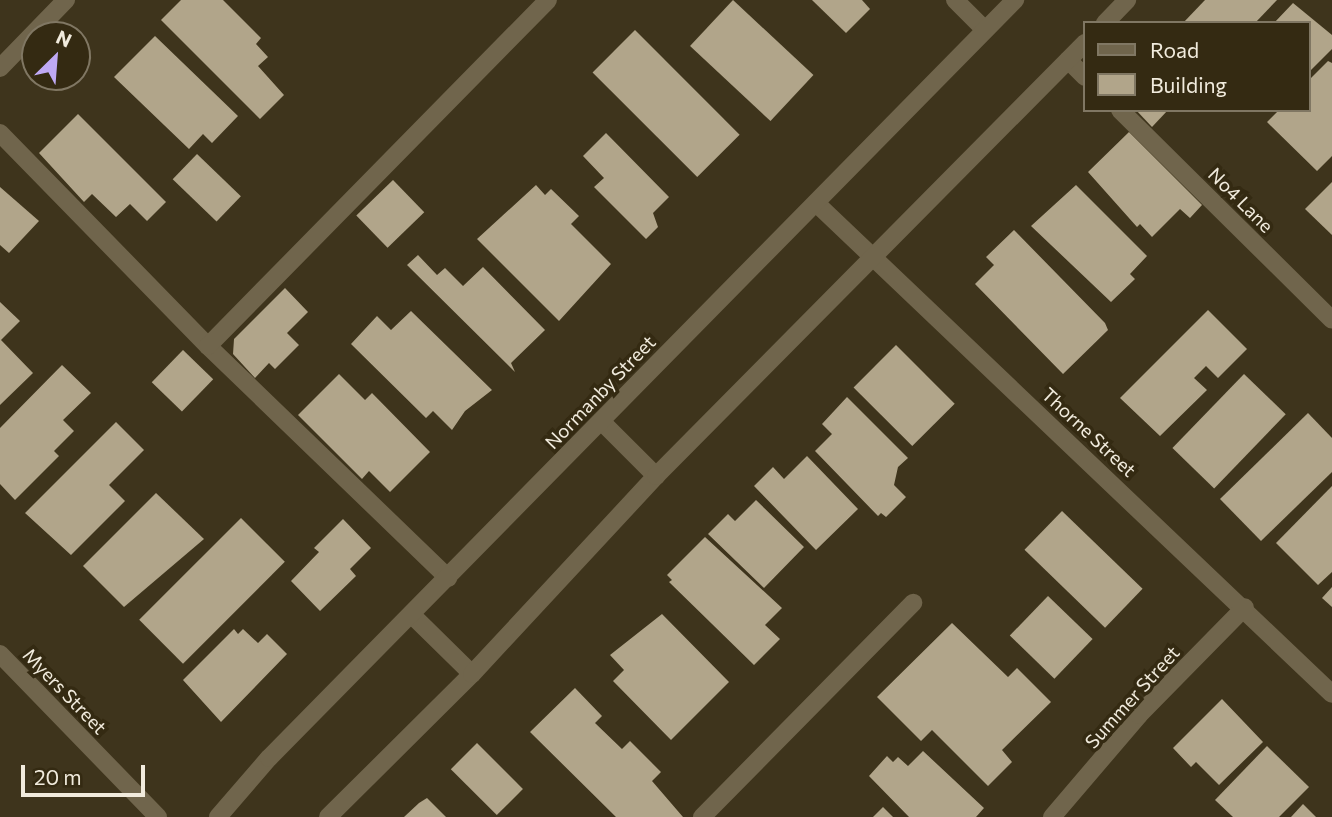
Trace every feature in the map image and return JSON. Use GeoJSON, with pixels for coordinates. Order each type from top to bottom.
{"type":"FeatureCollection","features":[{"type":"Feature","properties":{"kind":"street"},"geometry":{"type":"LineString","coordinates":[[0,68],[66,0]]}},
{"type":"Feature","properties":{"kind":"street"},"geometry":{"type":"LineString","coordinates":[[208,346],[548,0]]}},
{"type":"Feature","properties":{"kind":"street"},"geometry":{"type":"LineString","coordinates":[[955,0],[985,30]]}},
{"type":"Feature","properties":{"kind":"street","name":"Normanby Street"},"geometry":{"type":"LineString","coordinates":[[218,817],[269,758],[1015,0]]}},
{"type":"Feature","properties":{"kind":"street"},"geometry":{"type":"LineString","coordinates":[[1107,21],[1127,0]]}},
{"type":"Feature","properties":{"kind":"street"},"geometry":{"type":"LineString","coordinates":[[328,817],[472,674],[656,476],[1084,44]]}},
{"type":"Feature","properties":{"kind":"street"},"geometry":{"type":"LineString","coordinates":[[1068,60],[1084,76]]}},
{"type":"Feature","properties":{"kind":"street","name":"No4 Lane"},"geometry":{"type":"LineString","coordinates":[[1122,112],[1332,320]]}},
{"type":"Feature","properties":{"kind":"street"},"geometry":{"type":"LineString","coordinates":[[0,133],[208,346],[448,578]]}},
{"type":"Feature","properties":{"kind":"street","name":"Thorne Street"},"geometry":{"type":"LineString","coordinates":[[816,203],[1245,607],[1332,694]]}},
{"type":"Feature","properties":{"kind":"street"},"geometry":{"type":"LineString","coordinates":[[601,421],[656,476]]}},
{"type":"Feature","properties":{"kind":"street"},"geometry":{"type":"LineString","coordinates":[[702,817],[913,603]]}},
{"type":"Feature","properties":{"kind":"street","name":"Summer Street"},"geometry":{"type":"LineString","coordinates":[[1052,817],[1139,715],[1245,607]]}},
{"type":"Feature","properties":{"kind":"street"},"geometry":{"type":"LineString","coordinates":[[412,615],[472,674]]}},
{"type":"Feature","properties":{"kind":"street","name":"Myers Street"},"geometry":{"type":"LineString","coordinates":[[0,654],[158,817]]}},
{"type":"Feature","properties":{"kind":"building"},"geometry":{"type":"Polygon","coordinates":[[[181,0],[223,0],[261,38],[256,44],[268,57],[258,66],[284,95],[260,119],[161,20],[181,0]]]}},
{"type":"Feature","properties":{"kind":"building"},"geometry":{"type":"Polygon","coordinates":[[[733,0],[813,75],[770,121],[690,46],[733,0]]]}},
{"type":"Feature","properties":{"kind":"building"},"geometry":{"type":"Polygon","coordinates":[[[812,0],[862,0],[870,9],[846,33],[812,0]]]}},
{"type":"Feature","properties":{"kind":"building"},"geometry":{"type":"Polygon","coordinates":[[[1205,0],[1277,0],[1257,21],[1185,21],[1205,0]]]}},
{"type":"Feature","properties":{"kind":"building"},"geometry":{"type":"Polygon","coordinates":[[[1293,3],[1332,35],[1332,49],[1311,70],[1311,21],[1276,21],[1293,3]]]}},
{"type":"Feature","properties":{"kind":"building"},"geometry":{"type":"Polygon","coordinates":[[[635,30],[740,135],[697,177],[593,72],[635,30]]]}},
{"type":"Feature","properties":{"kind":"building"},"geometry":{"type":"Polygon","coordinates":[[[155,36],[238,116],[212,143],[203,134],[189,149],[114,77],[155,36]]]}},
{"type":"Feature","properties":{"kind":"building"},"geometry":{"type":"Polygon","coordinates":[[[1328,61],[1332,63],[1332,156],[1317,171],[1267,122],[1277,112],[1311,112],[1311,78],[1328,61]]]}},
{"type":"Feature","properties":{"kind":"building"},"geometry":{"type":"Polygon","coordinates":[[[1138,112],[1166,112],[1152,127],[1138,112]]]}},
{"type":"Feature","properties":{"kind":"building"},"geometry":{"type":"Polygon","coordinates":[[[78,114],[166,202],[147,221],[130,204],[116,217],[92,194],[84,202],[39,153],[78,114]]]}},
{"type":"Feature","properties":{"kind":"building"},"geometry":{"type":"Polygon","coordinates":[[[1129,132],[1202,205],[1190,218],[1180,209],[1152,237],[1140,224],[1137,227],[1088,172],[1129,132]]]}},
{"type":"Feature","properties":{"kind":"building"},"geometry":{"type":"Polygon","coordinates":[[[606,133],[669,197],[653,213],[658,227],[646,239],[594,187],[604,178],[583,156],[606,133]]]}},
{"type":"Feature","properties":{"kind":"building"},"geometry":{"type":"Polygon","coordinates":[[[197,154],[241,196],[217,222],[173,179],[197,154]]]}},
{"type":"Feature","properties":{"kind":"building"},"geometry":{"type":"Polygon","coordinates":[[[393,180],[424,212],[388,248],[356,215],[393,180]]]}},
{"type":"Feature","properties":{"kind":"building"},"geometry":{"type":"Polygon","coordinates":[[[1332,182],[1332,235],[1305,209],[1332,182]]]}},
{"type":"Feature","properties":{"kind":"building"},"geometry":{"type":"Polygon","coordinates":[[[536,185],[545,195],[551,189],[579,216],[571,224],[611,264],[559,321],[477,239],[536,185]]]}},
{"type":"Feature","properties":{"kind":"building"},"geometry":{"type":"Polygon","coordinates":[[[1076,185],[1147,256],[1130,274],[1135,279],[1111,302],[1031,226],[1076,185]]]}},
{"type":"Feature","properties":{"kind":"building"},"geometry":{"type":"Polygon","coordinates":[[[0,187],[39,221],[9,253],[0,245],[0,187]]]}},
{"type":"Feature","properties":{"kind":"building"},"geometry":{"type":"Polygon","coordinates":[[[1014,230],[1105,323],[1108,330],[1063,374],[975,284],[994,265],[986,257],[1014,230]]]}},
{"type":"Feature","properties":{"kind":"building"},"geometry":{"type":"Polygon","coordinates":[[[418,255],[437,275],[445,268],[463,286],[483,267],[545,330],[511,363],[515,372],[407,265],[418,255]]]}},
{"type":"Feature","properties":{"kind":"building"},"geometry":{"type":"Polygon","coordinates":[[[285,288],[308,312],[287,333],[299,345],[275,369],[269,363],[255,378],[233,354],[234,339],[285,288]]]}},
{"type":"Feature","properties":{"kind":"building"},"geometry":{"type":"Polygon","coordinates":[[[0,302],[20,321],[1,340],[33,373],[0,405],[0,302]]]}},
{"type":"Feature","properties":{"kind":"building"},"geometry":{"type":"Polygon","coordinates":[[[1208,310],[1247,349],[1218,378],[1206,366],[1194,378],[1207,390],[1160,436],[1120,398],[1208,310]]]}},
{"type":"Feature","properties":{"kind":"building"},"geometry":{"type":"Polygon","coordinates":[[[411,311],[492,390],[465,411],[452,430],[433,411],[426,418],[351,344],[377,316],[391,330],[411,311]]]}},
{"type":"Feature","properties":{"kind":"building"},"geometry":{"type":"Polygon","coordinates":[[[896,345],[955,404],[912,446],[854,387],[896,345]]]}},
{"type":"Feature","properties":{"kind":"building"},"geometry":{"type":"Polygon","coordinates":[[[183,350],[213,379],[182,412],[152,382],[183,350]]]}},
{"type":"Feature","properties":{"kind":"building"},"geometry":{"type":"Polygon","coordinates":[[[62,365],[91,393],[63,420],[74,431],[54,451],[59,456],[15,500],[0,484],[0,428],[62,365]]]}},
{"type":"Feature","properties":{"kind":"building"},"geometry":{"type":"Polygon","coordinates":[[[339,374],[365,400],[372,393],[430,452],[390,492],[369,471],[362,479],[298,415],[339,374]]]}},
{"type":"Feature","properties":{"kind":"building"},"geometry":{"type":"Polygon","coordinates":[[[1244,374],[1286,414],[1214,488],[1172,448],[1244,374]]]}},
{"type":"Feature","properties":{"kind":"building"},"geometry":{"type":"Polygon","coordinates":[[[847,397],[908,458],[898,467],[894,485],[906,497],[886,517],[881,513],[878,516],[815,451],[832,434],[822,424],[847,397]]]}},
{"type":"Feature","properties":{"kind":"building"},"geometry":{"type":"Polygon","coordinates":[[[1308,413],[1332,438],[1332,472],[1261,541],[1220,499],[1308,413]]]}},
{"type":"Feature","properties":{"kind":"building"},"geometry":{"type":"Polygon","coordinates":[[[116,422],[144,450],[109,485],[125,501],[71,555],[25,513],[116,422]]]}},
{"type":"Feature","properties":{"kind":"building"},"geometry":{"type":"Polygon","coordinates":[[[807,456],[858,509],[816,550],[754,486],[773,467],[784,479],[807,456]]]}},
{"type":"Feature","properties":{"kind":"building"},"geometry":{"type":"Polygon","coordinates":[[[1332,486],[1332,572],[1318,585],[1276,543],[1332,486]]]}},
{"type":"Feature","properties":{"kind":"building"},"geometry":{"type":"Polygon","coordinates":[[[156,493],[204,539],[124,607],[83,566],[156,493]]]}},
{"type":"Feature","properties":{"kind":"building"},"geometry":{"type":"Polygon","coordinates":[[[756,500],[804,547],[764,588],[708,534],[728,514],[735,521],[756,500]]]}},
{"type":"Feature","properties":{"kind":"building"},"geometry":{"type":"Polygon","coordinates":[[[1062,511],[1143,589],[1105,628],[1024,550],[1062,511]]]}},
{"type":"Feature","properties":{"kind":"building"},"geometry":{"type":"Polygon","coordinates":[[[241,518],[285,562],[183,664],[139,620],[241,518]]]}},
{"type":"Feature","properties":{"kind":"building"},"geometry":{"type":"Polygon","coordinates":[[[343,519],[371,548],[350,569],[356,576],[320,611],[291,581],[319,552],[314,548],[343,519]]]}},
{"type":"Feature","properties":{"kind":"building"},"geometry":{"type":"Polygon","coordinates":[[[705,537],[782,608],[765,625],[780,639],[754,665],[669,582],[672,580],[667,575],[705,537]]]}},
{"type":"Feature","properties":{"kind":"building"},"geometry":{"type":"Polygon","coordinates":[[[1332,587],[1332,607],[1322,598],[1332,587]]]}},
{"type":"Feature","properties":{"kind":"building"},"geometry":{"type":"Polygon","coordinates":[[[1048,596],[1093,639],[1054,679],[1010,636],[1048,596]]]}},
{"type":"Feature","properties":{"kind":"building"},"geometry":{"type":"Polygon","coordinates":[[[662,614],[729,682],[671,740],[613,681],[624,670],[610,655],[662,614]]]}},
{"type":"Feature","properties":{"kind":"building"},"geometry":{"type":"Polygon","coordinates":[[[952,623],[1008,677],[1017,668],[1051,702],[1002,750],[1012,762],[988,786],[932,730],[921,741],[877,697],[952,623]]]}},
{"type":"Feature","properties":{"kind":"building"},"geometry":{"type":"Polygon","coordinates":[[[234,629],[238,634],[243,629],[258,643],[267,634],[287,654],[221,722],[183,680],[234,629]]]}},
{"type":"Feature","properties":{"kind":"building"},"geometry":{"type":"Polygon","coordinates":[[[575,688],[602,716],[595,723],[622,749],[630,741],[661,772],[652,781],[683,817],[616,817],[530,732],[575,688]]]}},
{"type":"Feature","properties":{"kind":"building"},"geometry":{"type":"Polygon","coordinates":[[[1222,699],[1263,742],[1219,785],[1196,762],[1191,767],[1173,748],[1222,699]]]}},
{"type":"Feature","properties":{"kind":"building"},"geometry":{"type":"Polygon","coordinates":[[[477,743],[523,789],[497,815],[451,769],[477,743]]]}},
{"type":"Feature","properties":{"kind":"building"},"geometry":{"type":"Polygon","coordinates":[[[1267,746],[1309,787],[1279,817],[1233,817],[1215,800],[1267,746]]]}},
{"type":"Feature","properties":{"kind":"building"},"geometry":{"type":"Polygon","coordinates":[[[923,751],[984,808],[976,817],[909,817],[869,776],[887,756],[893,762],[898,757],[908,766],[923,751]]]}},
{"type":"Feature","properties":{"kind":"building"},"geometry":{"type":"Polygon","coordinates":[[[427,798],[446,817],[404,817],[419,803],[427,798]]]}},
{"type":"Feature","properties":{"kind":"building"},"geometry":{"type":"Polygon","coordinates":[[[1303,804],[1316,817],[1291,817],[1303,804]]]}},
{"type":"Feature","properties":{"kind":"building"},"geometry":{"type":"Polygon","coordinates":[[[883,807],[893,817],[873,817],[883,807]]]}}]}
